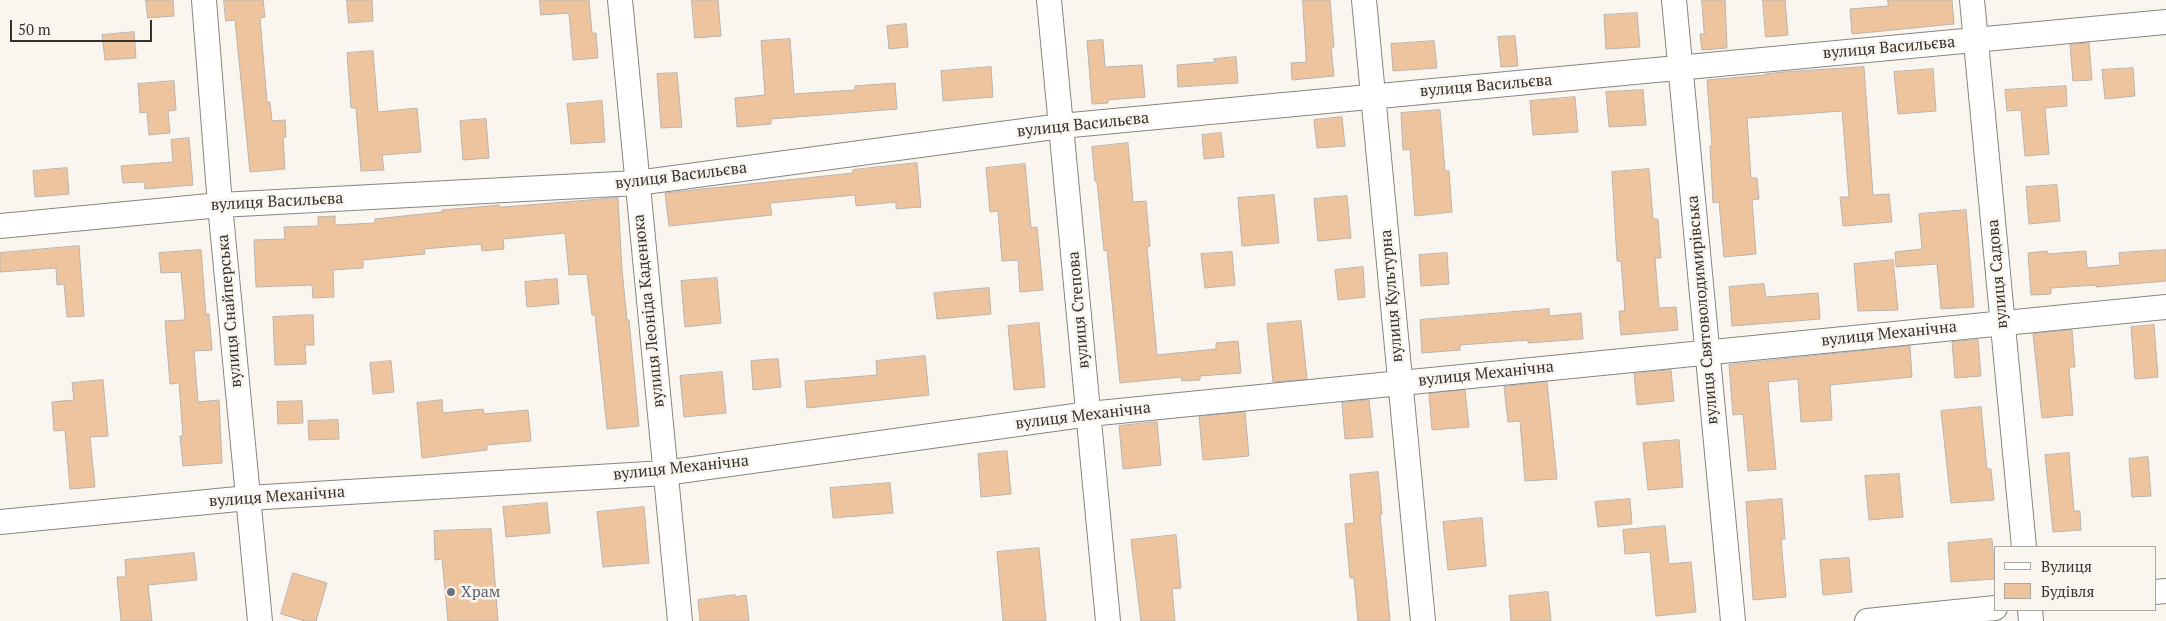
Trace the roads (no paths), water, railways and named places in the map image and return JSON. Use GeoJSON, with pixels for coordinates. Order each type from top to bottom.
{"type":"FeatureCollection","features":[{"type":"Feature","properties":{"kind":"street","name":"вулиця Снайперська"},"geometry":{"type":"LineString","coordinates":[[204,0],[220,205],[260,621]]}},
{"type":"Feature","properties":{"kind":"street","name":"вулиця Леоніда Каденюка"},"geometry":{"type":"LineString","coordinates":[[620,0],[680,621]]}},
{"type":"Feature","properties":{"kind":"street","name":"вулиця Степова"},"geometry":{"type":"LineString","coordinates":[[1049,0],[1108,621]]}},
{"type":"Feature","properties":{"kind":"street","name":"вулиця Культурна"},"geometry":{"type":"LineString","coordinates":[[1364,0],[1423,621]]}},
{"type":"Feature","properties":{"kind":"street","name":"вулиця Святоволодимирівська"},"geometry":{"type":"LineString","coordinates":[[1674,0],[1733,621]]}},
{"type":"Feature","properties":{"kind":"street","name":"вулиця Садова"},"geometry":{"type":"LineString","coordinates":[[1972,0],[2024,546]]}},
{"type":"Feature","properties":{"kind":"street","name":"вулиця Васильєва"},"geometry":{"type":"LineString","coordinates":[[0,226],[220,205],[637,183],[1061,126],[2166,22]]}},
{"type":"Feature","properties":{"kind":"street","name":"вулиця Механічна"},"geometry":{"type":"LineString","coordinates":[[0,522],[248,498],[665,473],[1089,414],[2166,307]]}},
{"type":"Feature","properties":{"kind":"street"},"geometry":{"type":"LineString","coordinates":[[1868,621],[1994,608]]}},
{"type":"Feature","properties":{"kind":"place","name":"Храм"},"geometry":{"type":"Point","coordinates":[451,592]}}]}
